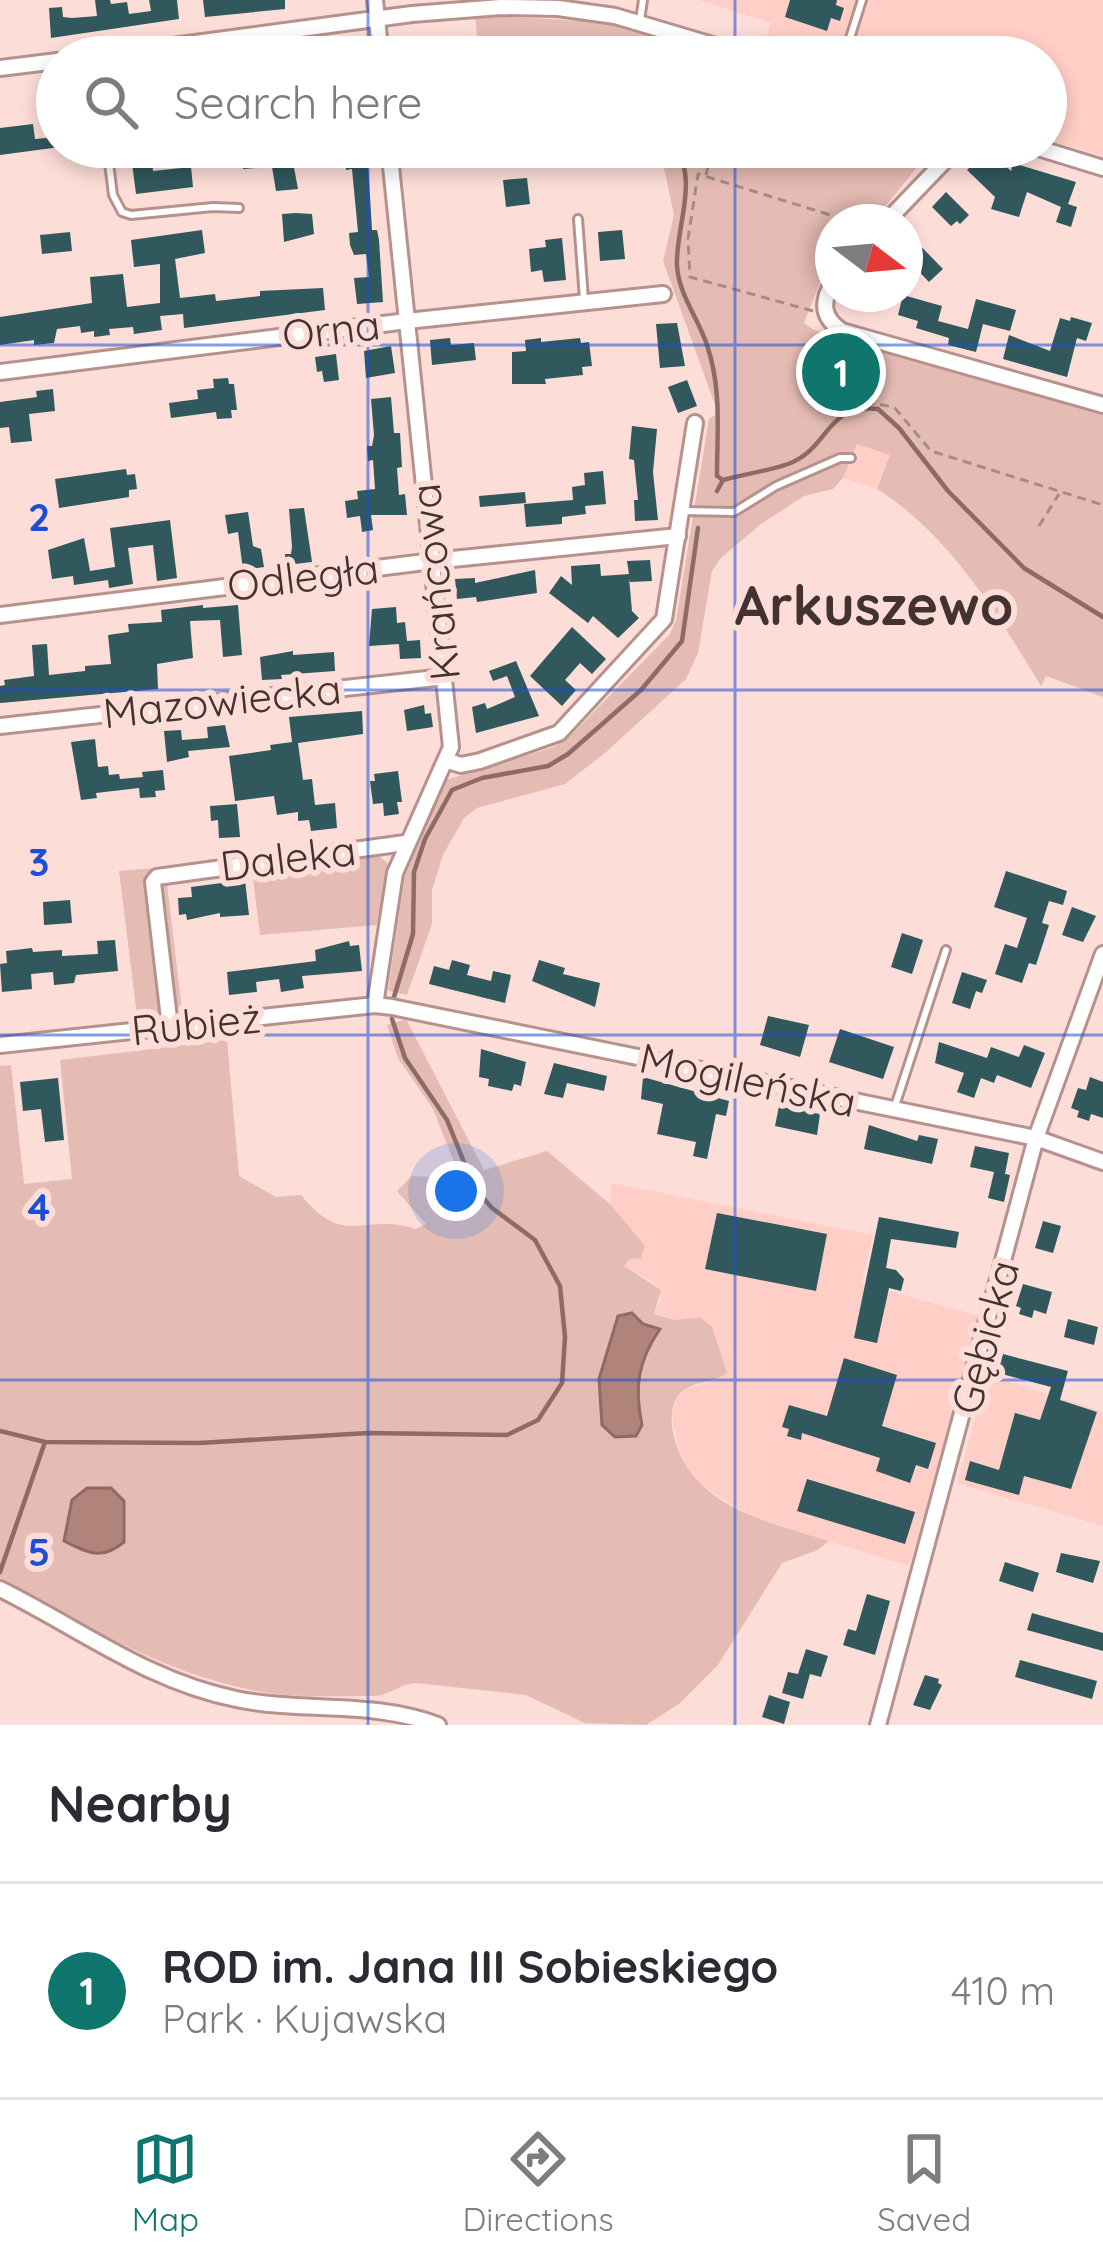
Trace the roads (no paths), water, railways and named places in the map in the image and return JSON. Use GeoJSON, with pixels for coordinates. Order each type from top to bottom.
{"type":"FeatureCollection","features":[{"type":"Feature","properties":{"kind":"street"},"geometry":{"type":"LineString","coordinates":[[375,0],[379,36]]}},
{"type":"Feature","properties":{"kind":"street"},"geometry":{"type":"LineString","coordinates":[[255,36],[515,8],[591,12],[683,36]]}},
{"type":"Feature","properties":{"kind":"street"},"geometry":{"type":"LineString","coordinates":[[0,68],[36,64]]}},
{"type":"Feature","properties":{"kind":"street"},"geometry":{"type":"LineString","coordinates":[[1067,156],[1103,167]]}},
{"type":"Feature","properties":{"kind":"street","name":"Krańcowa"},"geometry":{"type":"LineString","coordinates":[[383,1006],[394,873],[451,747],[391,168]]}},
{"type":"Feature","properties":{"kind":"street"},"geometry":{"type":"LineString","coordinates":[[903,204],[938,168]]}},
{"type":"Feature","properties":{"kind":"street","name":"Orna"},"geometry":{"type":"LineString","coordinates":[[0,372],[663,294]]}},
{"type":"Feature","properties":{"kind":"street"},"geometry":{"type":"LineString","coordinates":[[825,312],[831,323],[856,334],[1103,405]]}},
{"type":"Feature","properties":{"kind":"street"},"geometry":{"type":"LineString","coordinates":[[448,761],[461,765],[480,761],[559,733],[664,619],[695,423]]}},
{"type":"Feature","properties":{"kind":"street","name":"Odległa"},"geometry":{"type":"LineString","coordinates":[[0,615],[678,536]]}},
{"type":"Feature","properties":{"kind":"street","name":"Mazowiecka"},"geometry":{"type":"LineString","coordinates":[[0,726],[445,677]]}},
{"type":"Feature","properties":{"kind":"street","name":"Daleka"},"geometry":{"type":"LineString","coordinates":[[170,1027],[152,882],[171,873],[405,842]]}},
{"type":"Feature","properties":{"kind":"street","name":"Gębicka"},"geometry":{"type":"LineString","coordinates":[[878,1725],[1036,1138],[1103,954]]}},
{"type":"Feature","properties":{"kind":"street","name":"Rubież"},"geometry":{"type":"LineString","coordinates":[[0,1045],[383,1006]]}},
{"type":"Feature","properties":{"kind":"street","name":"Mogileńska"},"geometry":{"type":"LineString","coordinates":[[383,1006],[1036,1138],[1103,1162]]}},
{"type":"Feature","properties":{"kind":"street"},"geometry":{"type":"LineString","coordinates":[[0,1589],[107,1651],[205,1691],[256,1702],[383,1709],[438,1725]]}},
{"type":"Feature","properties":{"kind":"lane"},"geometry":{"type":"LineString","coordinates":[[639,23],[644,0]]}},
{"type":"Feature","properties":{"kind":"lane"},"geometry":{"type":"LineString","coordinates":[[851,36],[862,0]]}},
{"type":"Feature","properties":{"kind":"lane"},"geometry":{"type":"LineString","coordinates":[[110,168],[113,195],[122,212],[131,215],[239,208]]}},
{"type":"Feature","properties":{"kind":"lane"},"geometry":{"type":"LineString","coordinates":[[578,219],[584,303]]}},
{"type":"Feature","properties":{"kind":"lane"},"geometry":{"type":"LineString","coordinates":[[682,512],[734,512],[776,486],[840,458],[851,458]]}},
{"type":"Feature","properties":{"kind":"lane"},"geometry":{"type":"LineString","coordinates":[[893,1110],[946,950]]}},
{"type":"Feature","properties":{"kind":"waterway"},"geometry":{"type":"LineString","coordinates":[[684,168],[678,277],[712,362],[718,410],[717,476],[723,480]]}},
{"type":"Feature","properties":{"kind":"waterway"},"geometry":{"type":"LineString","coordinates":[[717,491],[723,480],[802,457],[848,413],[878,409],[899,428],[948,491],[1024,568],[1103,617]]}},
{"type":"Feature","properties":{"kind":"waterway"},"geometry":{"type":"LineString","coordinates":[[394,997],[413,934],[414,872],[425,839],[452,790],[482,778],[548,766],[641,690],[682,641],[698,528]]}},
{"type":"Feature","properties":{"kind":"waterway"},"geometry":{"type":"LineString","coordinates":[[0,1431],[45,1442],[199,1443],[368,1433],[507,1435],[538,1420],[562,1383],[565,1337],[560,1286],[535,1240],[492,1208],[474,1187],[447,1120],[405,1058],[392,1019]]}},
{"type":"Feature","properties":{"kind":"waterway"},"geometry":{"type":"LineString","coordinates":[[0,1572],[45,1442]]}},
{"type":"Feature","properties":{"kind":"place","name":"ROD im. Jana III Sobieskiego"},"geometry":{"type":"Point","coordinates":[841,372]}},
{"type":"Feature","properties":{"kind":"district","name":"Arkuszewo"},"geometry":{"type":"Point","coordinates":[874,606]}}]}
